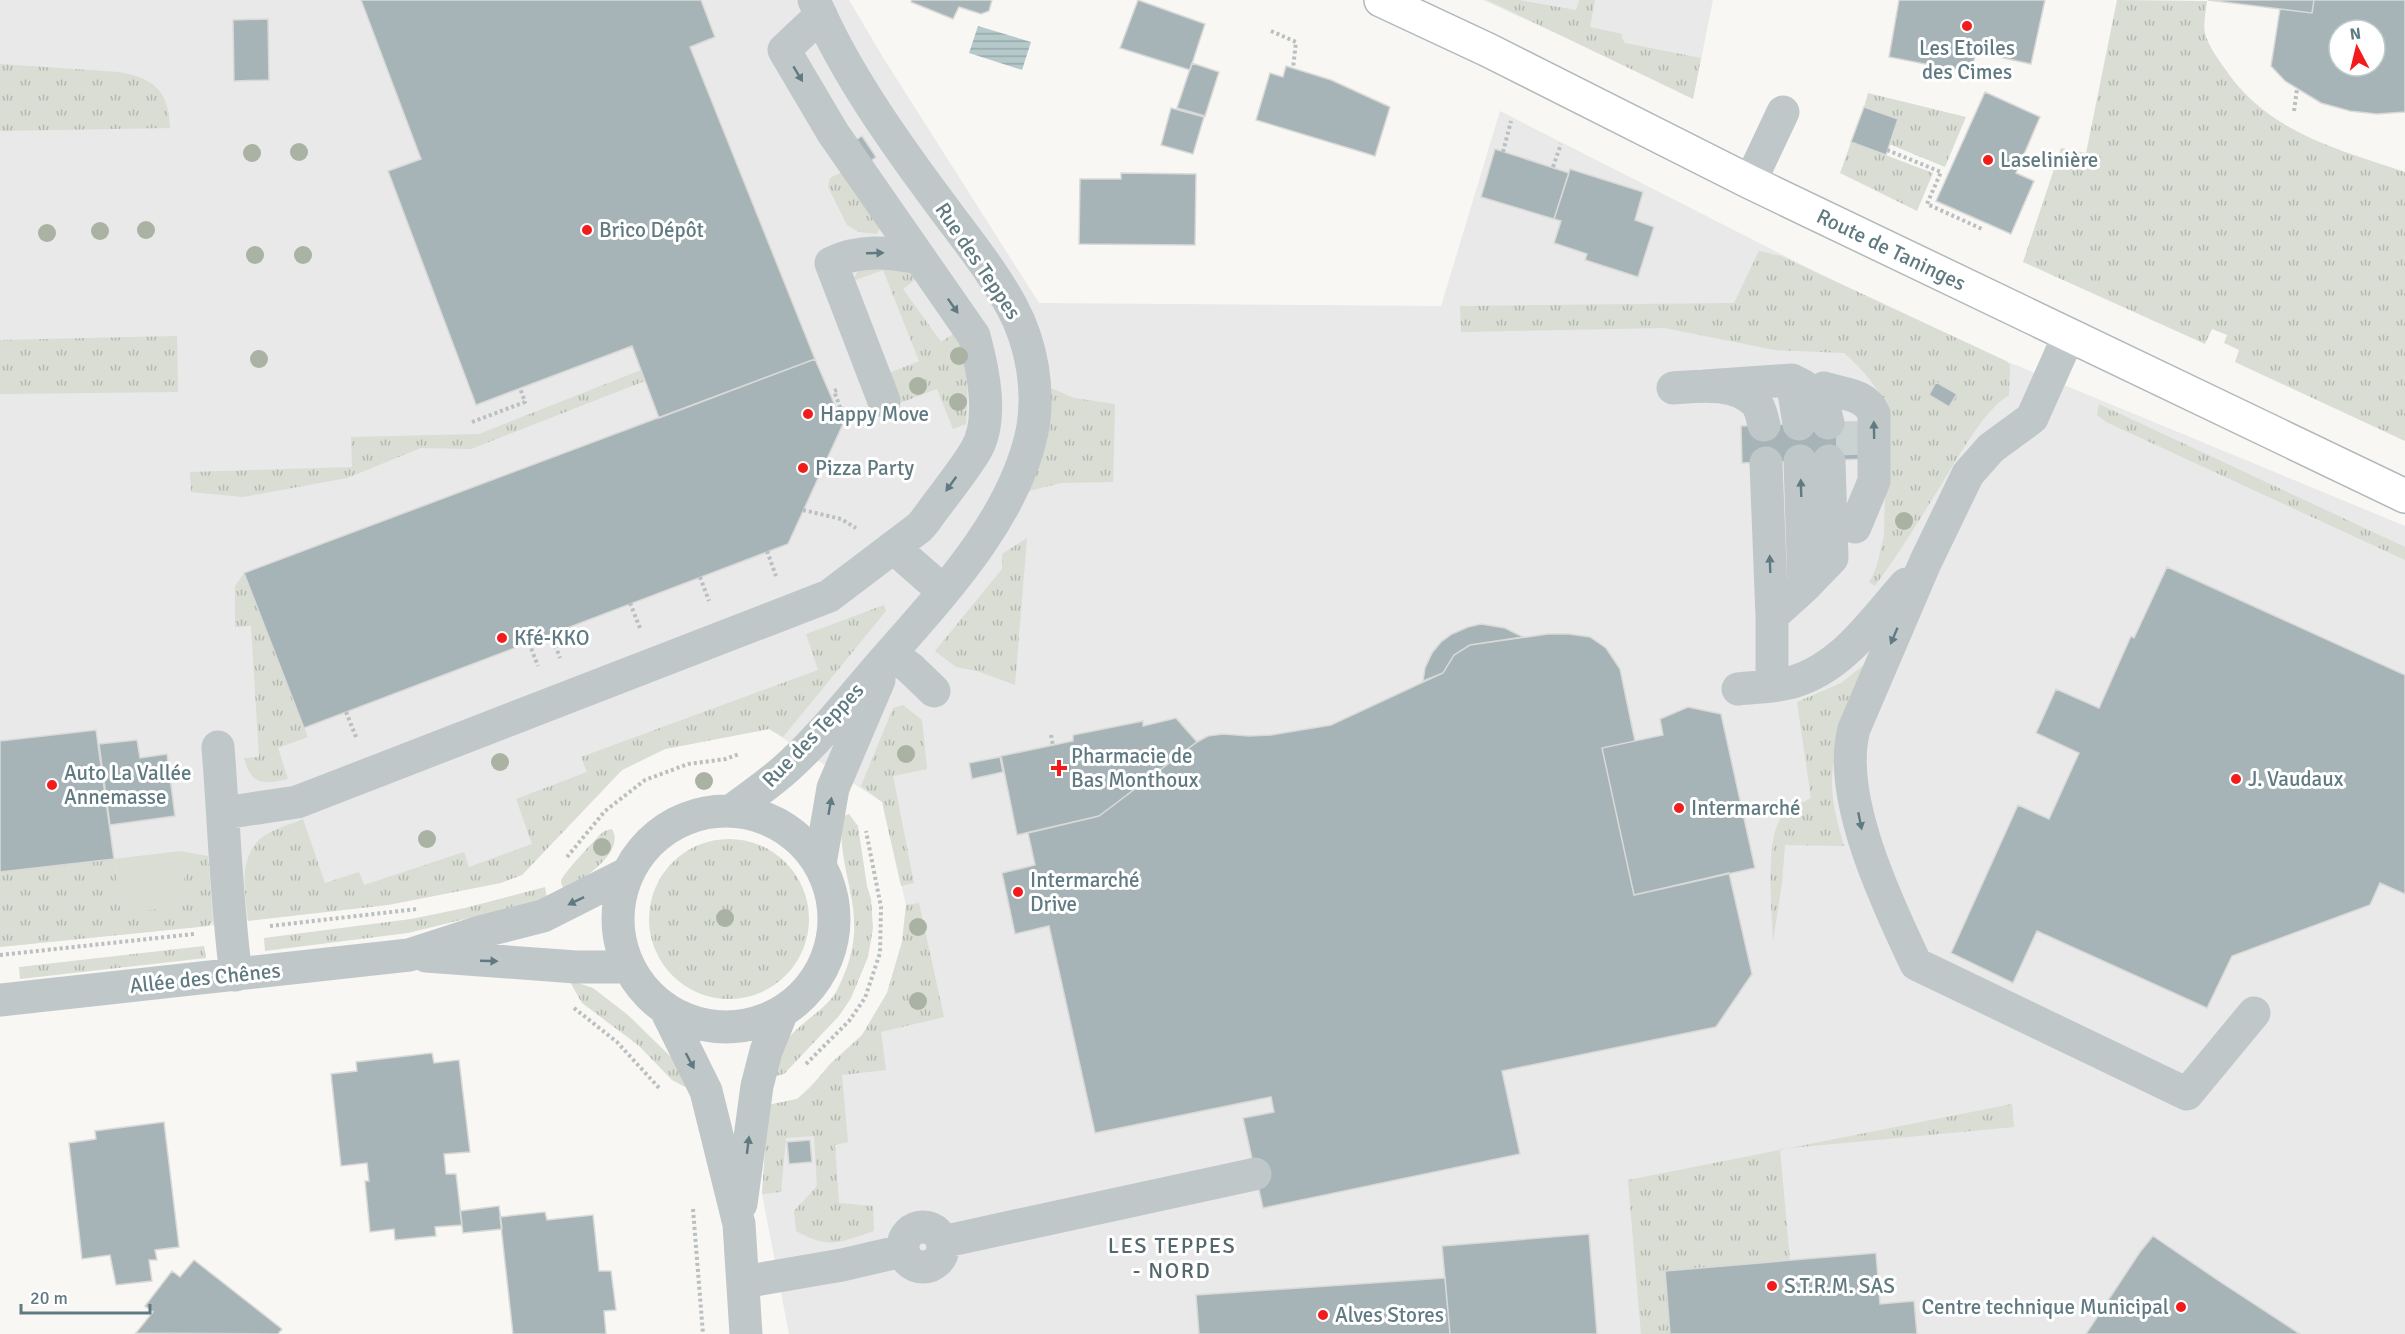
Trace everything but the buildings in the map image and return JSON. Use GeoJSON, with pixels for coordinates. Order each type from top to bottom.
{"type":"FeatureCollection","features":[{"type":"Feature","properties":{"kind":"main road","name":"Route de Taninges"},"geometry":{"type":"LineString","coordinates":[[1380,0],[1488,50],[1750,182],[2405,496]]}},
{"type":"Feature","properties":{"kind":"street"},"geometry":{"type":"LineString","coordinates":[[224,813],[297,802],[829,596],[920,527],[977,448],[983,425],[986,393],[974,336],[833,133],[784,50],[818,8]]}},
{"type":"Feature","properties":{"kind":"street","name":"Rue des Teppes"},"geometry":{"type":"LineString","coordinates":[[731,811],[791,764],[890,654],[971,556],[993,521],[1021,467],[1033,421],[1035,393],[1032,363],[1024,334],[1013,308],[991,272],[912,164],[868,98],[818,8]]}},
{"type":"Feature","properties":{"kind":"street"},"geometry":{"type":"LineString","coordinates":[[1750,182],[1783,112]]}},
{"type":"Feature","properties":{"kind":"street"},"geometry":{"type":"LineString","coordinates":[[884,402],[831,263],[843,257],[872,252],[896,253],[920,258]]}},
{"type":"Feature","properties":{"kind":"street"},"geometry":{"type":"LineString","coordinates":[[2069,334],[2032,418],[1991,448],[1968,474],[1925,563],[1851,740],[1851,773],[1863,837],[1916,964],[2187,1094],[2254,1013]]}},
{"type":"Feature","properties":{"kind":"street"},"geometry":{"type":"LineString","coordinates":[[1792,380],[1826,423],[1847,405],[1824,388]]}},
{"type":"Feature","properties":{"kind":"street"},"geometry":{"type":"LineString","coordinates":[[1673,388],[1792,380],[1863,399],[1870,404],[1874,414],[1874,481],[1856,527],[1832,558],[1804,588],[1772,616]]}},
{"type":"Feature","properties":{"kind":"street"},"geometry":{"type":"LineString","coordinates":[[1706,386],[1718,386],[1750,398],[1760,409],[1764,425]]}},
{"type":"Feature","properties":{"kind":"street"},"geometry":{"type":"LineString","coordinates":[[1827,460],[1856,527]]}},
{"type":"Feature","properties":{"kind":"street"},"geometry":{"type":"LineString","coordinates":[[1827,460],[1832,558]]}},
{"type":"Feature","properties":{"kind":"street"},"geometry":{"type":"LineString","coordinates":[[1804,588],[1827,460]]}},
{"type":"Feature","properties":{"kind":"street"},"geometry":{"type":"LineString","coordinates":[[1766,463],[1772,616],[1772,685]]}},
{"type":"Feature","properties":{"kind":"street"},"geometry":{"type":"LineString","coordinates":[[893,547],[943,591]]}},
{"type":"Feature","properties":{"kind":"street"},"geometry":{"type":"LineString","coordinates":[[1738,689],[1791,683],[1823,669],[1846,652],[1925,563]]}},
{"type":"Feature","properties":{"kind":"street"},"geometry":{"type":"LineString","coordinates":[[890,654],[909,667],[934,691]]}},
{"type":"Feature","properties":{"kind":"street","name":"Rue des Teppes"},"geometry":{"type":"LineString","coordinates":[[820,864],[833,788],[890,654]]}},
{"type":"Feature","properties":{"kind":"street"},"geometry":{"type":"LineString","coordinates":[[218,747],[230,930],[236,975]]}},
{"type":"Feature","properties":{"kind":"street"},"geometry":{"type":"LineString","coordinates":[[731,811],[758,815],[783,826],[804,843],[820,864],[831,890],[835,918],[832,946],[821,972],[804,995],[782,1012],[759,1022],[735,1027],[710,1026],[687,1020],[665,1008],[644,990],[628,967],[619,936],[618,904],[627,873],[645,846],[670,826],[700,814],[731,811]]}},
{"type":"Feature","properties":{"kind":"street","name":"Allée des Chênes"},"geometry":{"type":"LineString","coordinates":[[409,955],[480,932],[543,916],[627,873]]}},
{"type":"Feature","properties":{"kind":"street","name":"Allée des Chênes"},"geometry":{"type":"LineString","coordinates":[[0,1000],[409,955],[576,968],[628,967]]}},
{"type":"Feature","properties":{"kind":"street"},"geometry":{"type":"LineString","coordinates":[[665,1008],[706,1091],[739,1224],[746,1334]]}},
{"type":"Feature","properties":{"kind":"street"},"geometry":{"type":"LineString","coordinates":[[739,1224],[757,1086],[766,1051],[782,1012]]}},
{"type":"Feature","properties":{"kind":"street"},"geometry":{"type":"LineString","coordinates":[[743,1282],[842,1265],[902,1251],[908,1261],[920,1267],[927,1266],[938,1260],[943,1248],[942,1242],[1255,1174]]}},
{"type":"Feature","properties":{"kind":"path"},"geometry":{"type":"LineString","coordinates":[[1271,31],[1296,42],[1293,68]]}},
{"type":"Feature","properties":{"kind":"path"},"geometry":{"type":"LineString","coordinates":[[2294,111],[2298,89]]}},
{"type":"Feature","properties":{"kind":"path"},"geometry":{"type":"LineString","coordinates":[[1503,152],[1511,121]]}},
{"type":"Feature","properties":{"kind":"path"},"geometry":{"type":"LineString","coordinates":[[1553,167],[1561,144]]}},
{"type":"Feature","properties":{"kind":"path"},"geometry":{"type":"LineString","coordinates":[[1887,150],[1941,172],[1927,204],[1982,229]]}},
{"type":"Feature","properties":{"kind":"path"},"geometry":{"type":"LineString","coordinates":[[472,422],[525,402],[520,388]]}},
{"type":"Feature","properties":{"kind":"path"},"geometry":{"type":"LineString","coordinates":[[834,391],[843,414],[839,416]]}},
{"type":"Feature","properties":{"kind":"path"},"geometry":{"type":"LineString","coordinates":[[803,510],[841,519],[893,547]]}},
{"type":"Feature","properties":{"kind":"path"},"geometry":{"type":"LineString","coordinates":[[1051,735],[1053,746]]}},
{"type":"Feature","properties":{"kind":"path"},"geometry":{"type":"LineString","coordinates":[[553,911],[548,877],[576,849],[605,811],[645,780],[688,764],[726,759],[752,748],[767,749],[791,764]]}},
{"type":"Feature","properties":{"kind":"path"},"geometry":{"type":"LineString","coordinates":[[801,1071],[849,1021],[865,998],[880,953],[881,907],[869,841],[861,813],[850,798],[833,788]]}},
{"type":"Feature","properties":{"kind":"path"},"geometry":{"type":"LineString","coordinates":[[558,965],[563,999],[617,1042],[664,1094]]}},
{"type":"Feature","properties":{"kind":"path"},"geometry":{"type":"LineString","coordinates":[[692,1198],[703,1334]]}},
{"type":"Feature","properties":{"kind":"shaded area"},"geometry":{"type":"Polygon","coordinates":[[[0,0],[849,0],[1039,303],[1441,306],[1500,111],[1828,278],[2006,361],[2405,526],[2405,1334],[789,1334],[762,1194],[768,1105],[797,1099],[862,1035],[887,993],[902,942],[906,905],[882,802],[769,729],[665,749],[622,770],[522,875],[389,901],[208,926],[0,947],[0,0]]]}},
{"type":"Feature","properties":{"kind":"shaded area"},"geometry":{"type":"Polygon","coordinates":[[[1483,0],[1713,0],[1693,99],[1623,64],[1483,0]]]}},
{"type":"Feature","properties":{"kind":"shaded area"},"geometry":{"type":"Polygon","coordinates":[[[978,26],[1031,42],[1022,70],[969,53],[978,26]]]}},
{"type":"Feature","properties":{"kind":"green space"},"geometry":{"type":"Polygon","coordinates":[[[1487,0],[1519,0],[1576,10],[1579,0],[1595,0],[1590,27],[1622,34],[1625,43],[1701,58],[1693,99],[1487,0]]]}},
{"type":"Feature","properties":{"kind":"green space"},"geometry":{"type":"Polygon","coordinates":[[[2117,0],[2207,1],[2204,29],[2210,46],[2240,89],[2260,107],[2304,135],[2353,155],[2405,172],[2405,441],[2235,362],[2239,350],[2224,343],[2227,335],[2212,329],[2205,344],[2023,262],[2061,148],[2086,153],[2117,0]]]}},
{"type":"Feature","properties":{"kind":"green space"},"geometry":{"type":"Polygon","coordinates":[[[0,64],[118,72],[141,78],[157,88],[163,96],[167,104],[170,128],[0,131],[0,64]]]}},
{"type":"Feature","properties":{"kind":"green space"},"geometry":{"type":"Polygon","coordinates":[[[1868,93],[1966,117],[1945,167],[1889,144],[1898,119],[1864,107],[1868,93]]]}},
{"type":"Feature","properties":{"kind":"green space"},"geometry":{"type":"Polygon","coordinates":[[[1851,142],[1933,173],[1917,211],[1840,173],[1851,142]]]}},
{"type":"Feature","properties":{"kind":"green space"},"geometry":{"type":"Polygon","coordinates":[[[844,171],[880,228],[877,234],[859,232],[847,225],[828,187],[830,178],[844,171]]]}},
{"type":"Feature","properties":{"kind":"green space"},"geometry":{"type":"Polygon","coordinates":[[[1759,251],[1781,256],[2006,361],[2010,365],[2009,395],[1989,412],[1970,438],[1908,538],[1875,586],[1869,582],[1877,565],[1884,536],[1887,410],[1869,379],[1844,353],[1775,350],[1665,328],[1461,332],[1460,306],[1734,303],[1759,251]]]}},
{"type":"Feature","properties":{"kind":"green space"},"geometry":{"type":"Polygon","coordinates":[[[898,263],[917,278],[903,289],[941,342],[956,332],[961,343],[967,377],[966,424],[953,429],[937,389],[900,403],[889,373],[919,361],[883,270],[853,281],[857,272],[864,265],[898,263]]]}},
{"type":"Feature","properties":{"kind":"green space"},"geometry":{"type":"Polygon","coordinates":[[[177,336],[178,392],[0,394],[0,340],[177,336]]]}},
{"type":"Feature","properties":{"kind":"green space"},"geometry":{"type":"Polygon","coordinates":[[[641,370],[645,381],[471,449],[421,448],[347,478],[243,497],[191,492],[190,472],[352,467],[351,437],[479,434],[641,370]]]}},
{"type":"Feature","properties":{"kind":"green space"},"geometry":{"type":"Polygon","coordinates":[[[1051,388],[1074,398],[1115,404],[1113,482],[1061,483],[1025,492],[1045,435],[1051,388]]]}},
{"type":"Feature","properties":{"kind":"green space"},"geometry":{"type":"Polygon","coordinates":[[[2099,404],[2405,547],[2405,560],[2106,422],[2097,415],[2099,404]]]}},
{"type":"Feature","properties":{"kind":"green space"},"geometry":{"type":"Polygon","coordinates":[[[1027,538],[1015,685],[977,671],[956,667],[935,651],[1002,569],[1002,554],[1027,538]]]}},
{"type":"Feature","properties":{"kind":"green space"},"geometry":{"type":"Polygon","coordinates":[[[244,573],[308,737],[278,748],[288,779],[279,781],[265,782],[254,778],[244,758],[259,757],[251,626],[235,627],[235,586],[244,573]]]}},
{"type":"Feature","properties":{"kind":"green space"},"geometry":{"type":"Polygon","coordinates":[[[884,605],[886,611],[783,737],[769,729],[665,749],[622,770],[522,875],[501,883],[388,905],[248,921],[245,878],[248,857],[260,839],[269,833],[303,819],[325,883],[359,872],[364,885],[464,852],[469,867],[532,844],[516,799],[587,772],[581,757],[818,670],[806,634],[884,605]]]}},
{"type":"Feature","properties":{"kind":"green space"},"geometry":{"type":"Polygon","coordinates":[[[1870,660],[1841,735],[1833,765],[1833,795],[1844,846],[1785,845],[1773,941],[1770,879],[1775,831],[1780,819],[1786,813],[1811,798],[1797,702],[1841,683],[1870,660]]]}},
{"type":"Feature","properties":{"kind":"green space"},"geometry":{"type":"Polygon","coordinates":[[[903,705],[922,720],[927,769],[893,776],[914,883],[901,886],[882,802],[861,786],[893,708],[903,705]]]}},
{"type":"Feature","properties":{"kind":"green space"},"geometry":{"type":"Polygon","coordinates":[[[849,814],[858,826],[871,899],[873,928],[868,957],[851,998],[839,1016],[784,1074],[768,1078],[785,1042],[836,992],[847,967],[853,946],[854,927],[841,837],[842,817],[849,814]]]}},
{"type":"Feature","properties":{"kind":"green space"},"geometry":{"type":"Polygon","coordinates":[[[612,829],[615,838],[613,847],[600,865],[564,890],[561,881],[567,872],[600,835],[612,829]]]}},
{"type":"Feature","properties":{"kind":"green space"},"geometry":{"type":"Polygon","coordinates":[[[729,839],[760,845],[785,863],[803,888],[809,919],[803,950],[785,975],[760,993],[729,999],[698,993],[673,975],[655,950],[649,919],[655,888],[673,863],[698,845],[729,839]]]}},
{"type":"Feature","properties":{"kind":"green space"},"geometry":{"type":"Polygon","coordinates":[[[180,851],[208,856],[213,921],[208,926],[0,947],[0,872],[114,859],[121,913],[187,905],[180,851]]]}},
{"type":"Feature","properties":{"kind":"green space"},"geometry":{"type":"Polygon","coordinates":[[[180,851],[188,905],[121,914],[114,859],[180,851]]]}},
{"type":"Feature","properties":{"kind":"green space"},"geometry":{"type":"Polygon","coordinates":[[[545,887],[547,899],[408,933],[265,951],[264,938],[411,919],[465,908],[545,887]]]}},
{"type":"Feature","properties":{"kind":"green space"},"geometry":{"type":"Polygon","coordinates":[[[919,903],[944,1017],[881,1032],[886,1070],[842,1075],[848,1142],[835,1145],[839,1203],[873,1206],[874,1231],[843,1241],[817,1241],[796,1231],[794,1211],[817,1186],[814,1136],[786,1138],[781,1192],[762,1194],[768,1105],[797,1099],[862,1035],[887,993],[902,942],[906,905],[919,903]]]}},
{"type":"Feature","properties":{"kind":"green space"},"geometry":{"type":"Polygon","coordinates":[[[204,946],[206,958],[20,979],[19,967],[204,946]]]}},
{"type":"Feature","properties":{"kind":"green space"},"geometry":{"type":"Polygon","coordinates":[[[569,980],[593,988],[628,1015],[671,1057],[687,1084],[685,1087],[672,1080],[638,1045],[582,1003],[569,980]]]}},
{"type":"Feature","properties":{"kind":"green space"},"geometry":{"type":"Polygon","coordinates":[[[2012,1104],[2014,1127],[1789,1148],[2012,1104]]]}},
{"type":"Feature","properties":{"kind":"green space"},"geometry":{"type":"Polygon","coordinates":[[[1780,1150],[1790,1261],[1665,1271],[1670,1334],[1641,1334],[1628,1180],[1780,1150]]]}},
{"type":"Feature","properties":{"kind":"tunnel"},"geometry":{"type":"LineString","coordinates":[[1852,422],[1853,459]]}},
{"type":"Feature","properties":{"kind":"place","name":"Les Etoiles des Cimes"},"geometry":{"type":"Point","coordinates":[1967,26]}},
{"type":"Feature","properties":{"kind":"place","name":"Laselinière"},"geometry":{"type":"Point","coordinates":[1988,160]}},
{"type":"Feature","properties":{"kind":"place","name":"Brico Dépôt"},"geometry":{"type":"Point","coordinates":[587,230]}},
{"type":"Feature","properties":{"kind":"place","name":"Happy Move"},"geometry":{"type":"Point","coordinates":[808,414]}},
{"type":"Feature","properties":{"kind":"place","name":"Pizza Party"},"geometry":{"type":"Point","coordinates":[803,468]}},
{"type":"Feature","properties":{"kind":"place","name":"Kfé-KKO"},"geometry":{"type":"Point","coordinates":[502,638]}},
{"type":"Feature","properties":{"kind":"place","name":"Pharmacie de Bas Monthoux"},"geometry":{"type":"Point","coordinates":[1059,768]}},
{"type":"Feature","properties":{"kind":"place","name":"J. Vaudaux"},"geometry":{"type":"Point","coordinates":[2236,779]}},
{"type":"Feature","properties":{"kind":"place","name":"Auto La Vallée Annemasse"},"geometry":{"type":"Point","coordinates":[52,785]}},
{"type":"Feature","properties":{"kind":"place","name":"Intermarché"},"geometry":{"type":"Point","coordinates":[1679,808]}},
{"type":"Feature","properties":{"kind":"place","name":"Intermarché Drive"},"geometry":{"type":"Point","coordinates":[1018,892]}},
{"type":"Feature","properties":{"kind":"place","name":"S.T.R.M. SAS"},"geometry":{"type":"Point","coordinates":[1772,1286]}},
{"type":"Feature","properties":{"kind":"place","name":"Centre technique Municipal"},"geometry":{"type":"Point","coordinates":[2181,1307]}},
{"type":"Feature","properties":{"kind":"place","name":"Alves Stores"},"geometry":{"type":"Point","coordinates":[1323,1315]}},
{"type":"Feature","properties":{"kind":"district","name":"LES TEPPES - NORD"},"geometry":{"type":"Point","coordinates":[1172,1258]}}]}
